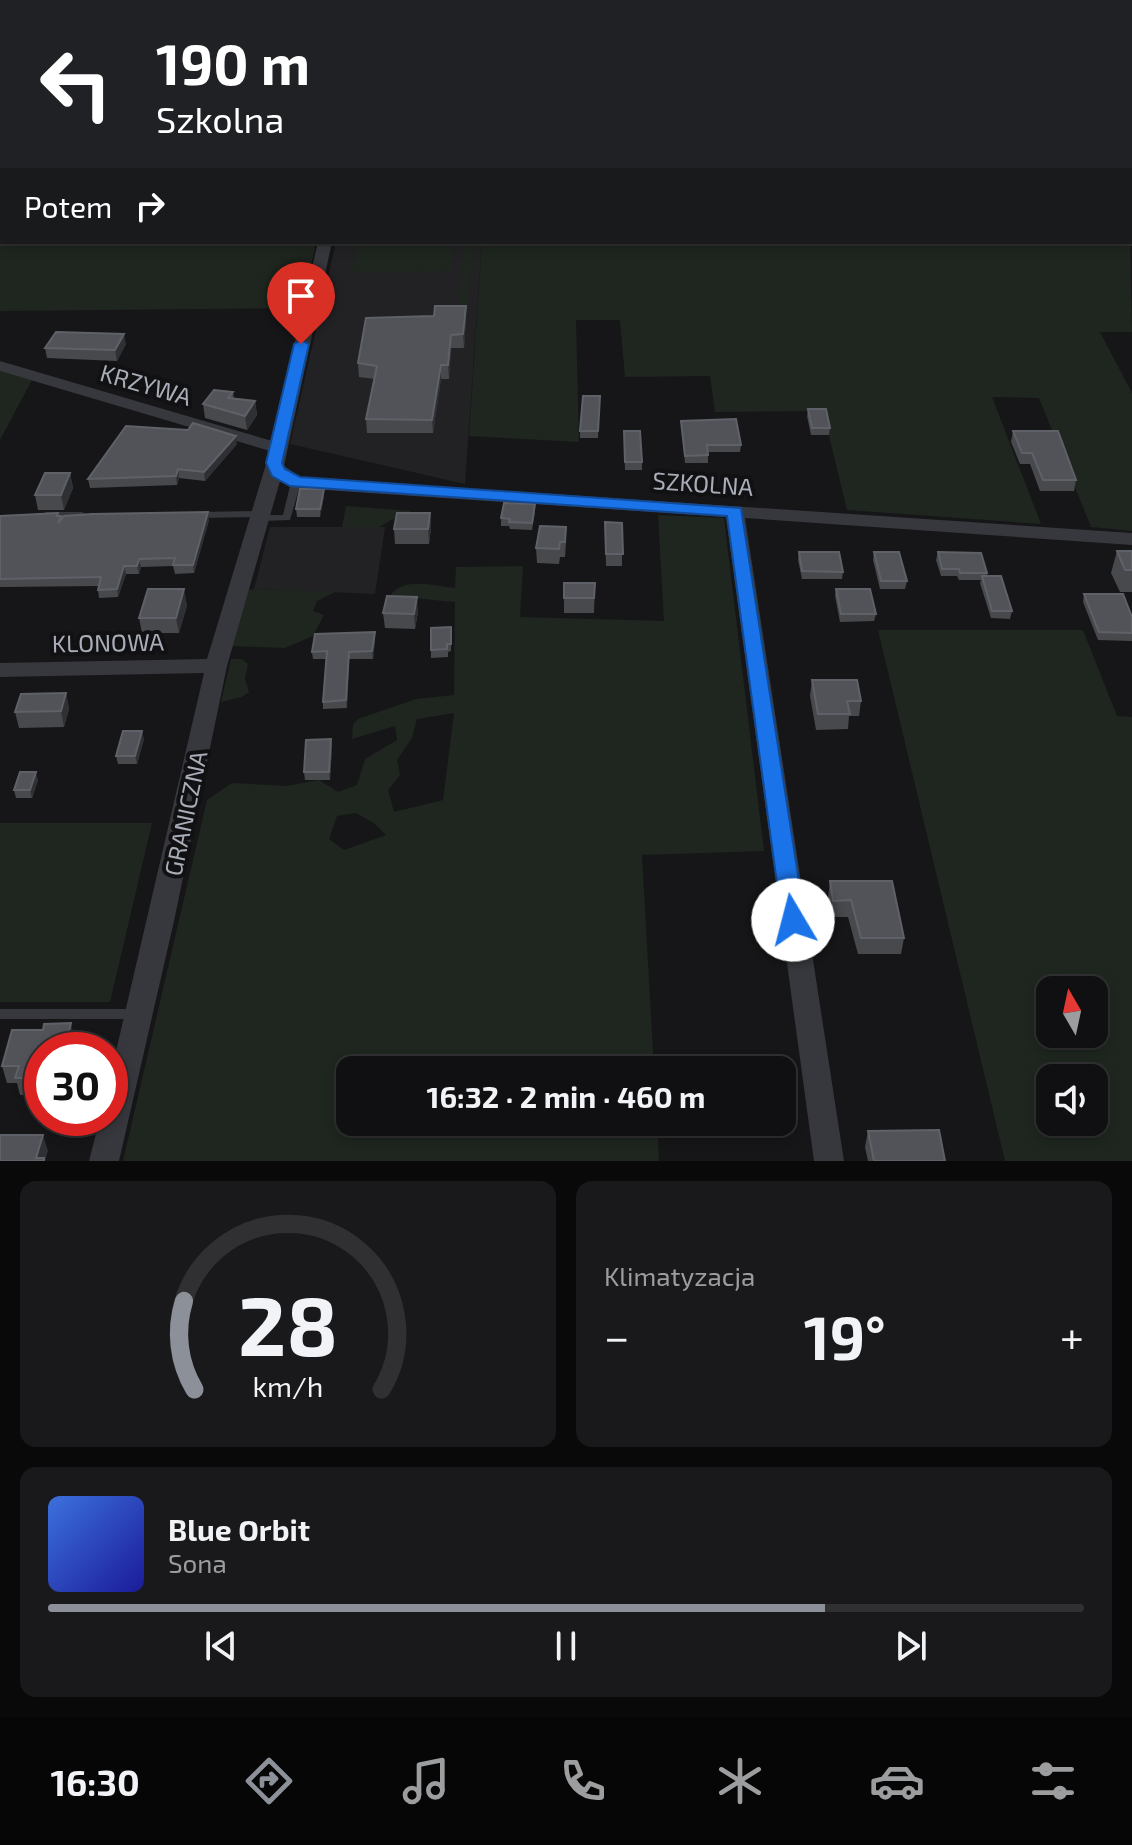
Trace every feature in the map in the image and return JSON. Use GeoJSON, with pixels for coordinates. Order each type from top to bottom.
{"type":"FeatureCollection","features":[{"type":"Feature","properties":{"kind":"street","name":"GRANICZNA"},"geometry":{"type":"LineString","coordinates":[[104,1161],[216,666],[275,467],[325,244]]}},
{"type":"Feature","properties":{"kind":"street","name":"KRZYWA"},"geometry":{"type":"LineString","coordinates":[[0,366],[278,448]]}},
{"type":"Feature","properties":{"kind":"street"},"geometry":{"type":"LineString","coordinates":[[275,467],[296,482]]}},
{"type":"Feature","properties":{"kind":"street","name":"SZKOLNA"},"geometry":{"type":"LineString","coordinates":[[296,482],[1132,539]]}},
{"type":"Feature","properties":{"kind":"street"},"geometry":{"type":"LineString","coordinates":[[735,512],[829,1161]]}},
{"type":"Feature","properties":{"kind":"street","name":"KLONOWA"},"geometry":{"type":"LineString","coordinates":[[0,670],[216,666]]}},
{"type":"Feature","properties":{"kind":"lane"},"geometry":{"type":"LineString","coordinates":[[188,515],[287,518],[296,482]]}},
{"type":"Feature","properties":{"kind":"lane"},"geometry":{"type":"LineString","coordinates":[[41,515],[98,515]]}},
{"type":"Feature","properties":{"kind":"lane"},"geometry":{"type":"LineString","coordinates":[[0,1014],[139,1014]]}},
{"type":"Feature","properties":{"kind":"shaded area"},"geometry":{"type":"Polygon","coordinates":[[[0,244],[316,244],[302,308],[0,311],[0,244]]]}},
{"type":"Feature","properties":{"kind":"shaded area"},"geometry":{"type":"Polygon","coordinates":[[[336,244],[482,244],[465,484],[290,444],[336,244]]]}},
{"type":"Feature","properties":{"kind":"shaded area"},"geometry":{"type":"Polygon","coordinates":[[[482,244],[1130,244],[1132,332],[1100,332],[1132,393],[1132,531],[1091,527],[1039,398],[992,397],[1041,524],[847,510],[823,411],[715,412],[710,376],[625,377],[620,320],[576,320],[579,442],[469,436],[482,244]]]}},
{"type":"Feature","properties":{"kind":"shaded area"},"geometry":{"type":"Polygon","coordinates":[[[454,245],[451,271],[352,272],[357,246],[454,245]]]}},
{"type":"Feature","properties":{"kind":"shaded area"},"geometry":{"type":"Polygon","coordinates":[[[464,246],[473,246],[468,316],[458,316],[464,246]]]}},
{"type":"Feature","properties":{"kind":"shaded area"},"geometry":{"type":"Polygon","coordinates":[[[0,371],[32,380],[0,440],[0,371]]]}},
{"type":"Feature","properties":{"kind":"shaded area"},"geometry":{"type":"Polygon","coordinates":[[[346,506],[411,511],[406,517],[379,527],[342,527],[346,506]]]}},
{"type":"Feature","properties":{"kind":"shaded area"},"geometry":{"type":"Polygon","coordinates":[[[658,515],[724,518],[764,851],[642,855],[653,1056],[336,1056],[336,1136],[658,1136],[659,1161],[123,1161],[207,800],[232,783],[286,786],[319,780],[338,792],[357,785],[365,759],[397,740],[395,726],[352,739],[353,724],[358,719],[416,699],[454,695],[455,602],[390,596],[396,590],[411,584],[455,588],[456,567],[523,566],[520,617],[664,621],[658,515]],[[454,713],[417,719],[412,738],[397,760],[400,775],[388,790],[394,812],[443,800],[454,713]],[[356,813],[337,816],[329,839],[344,850],[386,835],[356,813]]]}},
{"type":"Feature","properties":{"kind":"shaded area"},"geometry":{"type":"Polygon","coordinates":[[[270,527],[385,527],[375,594],[254,589],[270,527]]]}},
{"type":"Feature","properties":{"kind":"shaded area"},"geometry":{"type":"Polygon","coordinates":[[[245,591],[335,592],[317,601],[313,611],[324,615],[313,636],[285,648],[233,646],[245,591]]]}},
{"type":"Feature","properties":{"kind":"shaded area"},"geometry":{"type":"Polygon","coordinates":[[[878,630],[1083,630],[1117,716],[1132,717],[1132,1161],[1005,1161],[878,630]]]}},
{"type":"Feature","properties":{"kind":"shaded area"},"geometry":{"type":"Polygon","coordinates":[[[231,659],[242,659],[248,664],[245,679],[249,692],[221,702],[231,659]]]}},
{"type":"Feature","properties":{"kind":"shaded area"},"geometry":{"type":"Polygon","coordinates":[[[0,823],[152,823],[110,1002],[0,1002],[0,823]]]}},
{"type":"Feature","properties":{"kind":"building"},"geometry":{"type":"Polygon","coordinates":[[[435,306],[466,306],[463,334],[451,335],[448,365],[441,365],[432,420],[366,419],[377,366],[358,363],[366,318],[434,316],[435,306]]]}},
{"type":"Feature","properties":{"kind":"building"},"geometry":{"type":"Polygon","coordinates":[[[56,332],[124,334],[115,350],[45,348],[56,332]]]}},
{"type":"Feature","properties":{"kind":"building"},"geometry":{"type":"Polygon","coordinates":[[[214,390],[233,392],[228,398],[255,401],[245,416],[203,404],[214,390]]]}},
{"type":"Feature","properties":{"kind":"building"},"geometry":{"type":"Polygon","coordinates":[[[583,396],[600,396],[598,431],[580,431],[583,396]]]}},
{"type":"Feature","properties":{"kind":"building"},"geometry":{"type":"Polygon","coordinates":[[[808,409],[826,409],[830,428],[812,428],[808,409]]]}},
{"type":"Feature","properties":{"kind":"building"},"geometry":{"type":"Polygon","coordinates":[[[736,419],[741,445],[707,445],[708,455],[685,456],[681,421],[736,419]]]}},
{"type":"Feature","properties":{"kind":"building"},"geometry":{"type":"Polygon","coordinates":[[[193,423],[236,436],[204,472],[178,469],[176,476],[88,479],[126,426],[188,430],[193,423]]]}},
{"type":"Feature","properties":{"kind":"building"},"geometry":{"type":"Polygon","coordinates":[[[624,431],[640,431],[642,462],[625,462],[624,431]]]}},
{"type":"Feature","properties":{"kind":"building"},"geometry":{"type":"Polygon","coordinates":[[[1013,431],[1058,431],[1076,480],[1043,480],[1032,453],[1022,453],[1013,431]]]}},
{"type":"Feature","properties":{"kind":"building"},"geometry":{"type":"Polygon","coordinates":[[[45,473],[70,473],[61,495],[35,495],[45,473]]]}},
{"type":"Feature","properties":{"kind":"building"},"geometry":{"type":"Polygon","coordinates":[[[300,489],[324,489],[320,509],[296,509],[300,489]]]}},
{"type":"Feature","properties":{"kind":"building"},"geometry":{"type":"Polygon","coordinates":[[[504,503],[535,504],[532,523],[509,522],[510,519],[501,518],[504,503]]]}},
{"type":"Feature","properties":{"kind":"building"},"geometry":{"type":"Polygon","coordinates":[[[208,512],[193,565],[173,565],[175,558],[139,559],[137,566],[124,566],[117,589],[98,590],[101,577],[0,579],[0,516],[58,513],[57,516],[61,516],[58,523],[64,516],[208,512]]]}},
{"type":"Feature","properties":{"kind":"building"},"geometry":{"type":"Polygon","coordinates":[[[397,513],[430,513],[428,529],[394,529],[397,513]]]}},
{"type":"Feature","properties":{"kind":"building"},"geometry":{"type":"Polygon","coordinates":[[[605,522],[622,523],[623,554],[606,554],[605,522]]]}},
{"type":"Feature","properties":{"kind":"building"},"geometry":{"type":"Polygon","coordinates":[[[540,526],[566,527],[565,542],[560,542],[559,549],[536,548],[540,526]]]}},
{"type":"Feature","properties":{"kind":"building"},"geometry":{"type":"Polygon","coordinates":[[[1117,551],[1132,551],[1132,570],[1125,570],[1117,551]]]}},
{"type":"Feature","properties":{"kind":"building"},"geometry":{"type":"Polygon","coordinates":[[[799,552],[839,552],[843,572],[802,571],[799,552]]]}},
{"type":"Feature","properties":{"kind":"building"},"geometry":{"type":"Polygon","coordinates":[[[874,552],[899,552],[907,581],[881,581],[874,552]]]}},
{"type":"Feature","properties":{"kind":"building"},"geometry":{"type":"Polygon","coordinates":[[[938,552],[981,553],[987,573],[942,569],[938,552]]]}},
{"type":"Feature","properties":{"kind":"building"},"geometry":{"type":"Polygon","coordinates":[[[982,576],[1001,576],[1012,611],[992,611],[982,576]]]}},
{"type":"Feature","properties":{"kind":"building"},"geometry":{"type":"Polygon","coordinates":[[[564,583],[595,583],[594,598],[564,598],[564,583]]]}},
{"type":"Feature","properties":{"kind":"building"},"geometry":{"type":"Polygon","coordinates":[[[148,589],[184,589],[176,618],[139,618],[148,589]]]}},
{"type":"Feature","properties":{"kind":"building"},"geometry":{"type":"Polygon","coordinates":[[[836,589],[870,589],[876,614],[841,614],[836,589]]]}},
{"type":"Feature","properties":{"kind":"building"},"geometry":{"type":"Polygon","coordinates":[[[1084,594],[1123,594],[1132,617],[1132,633],[1099,632],[1084,594]]]}},
{"type":"Feature","properties":{"kind":"building"},"geometry":{"type":"Polygon","coordinates":[[[387,596],[417,597],[414,614],[383,613],[387,596]]]}},
{"type":"Feature","properties":{"kind":"building"},"geometry":{"type":"Polygon","coordinates":[[[451,627],[451,644],[447,644],[447,649],[431,650],[431,628],[451,627]]]}},
{"type":"Feature","properties":{"kind":"building"},"geometry":{"type":"Polygon","coordinates":[[[375,632],[372,651],[349,652],[346,700],[323,702],[327,651],[312,652],[315,634],[375,632]]]}},
{"type":"Feature","properties":{"kind":"building"},"geometry":{"type":"Polygon","coordinates":[[[812,680],[857,680],[861,701],[847,701],[850,714],[818,714],[812,680]]]}},
{"type":"Feature","properties":{"kind":"building"},"geometry":{"type":"Polygon","coordinates":[[[66,693],[61,711],[15,712],[21,694],[66,693]]]}},
{"type":"Feature","properties":{"kind":"building"},"geometry":{"type":"Polygon","coordinates":[[[123,731],[142,731],[135,756],[116,756],[123,731]]]}},
{"type":"Feature","properties":{"kind":"building"},"geometry":{"type":"Polygon","coordinates":[[[331,739],[329,772],[304,772],[306,740],[331,739]]]}},
{"type":"Feature","properties":{"kind":"building"},"geometry":{"type":"Polygon","coordinates":[[[20,772],[36,772],[30,790],[14,790],[20,772]]]}},
{"type":"Feature","properties":{"kind":"building"},"geometry":{"type":"Polygon","coordinates":[[[830,881],[892,881],[904,938],[861,938],[851,900],[833,901],[830,881]]]}},
{"type":"Feature","properties":{"kind":"building"},"geometry":{"type":"Polygon","coordinates":[[[71,1023],[69,1032],[24,1032],[24,1078],[15,1078],[19,1066],[2,1066],[12,1030],[43,1030],[44,1024],[71,1023]]]}},
{"type":"Feature","properties":{"kind":"building"},"geometry":{"type":"Polygon","coordinates":[[[939,1130],[945,1161],[874,1161],[868,1131],[939,1130]]]}},
{"type":"Feature","properties":{"kind":"building"},"geometry":{"type":"Polygon","coordinates":[[[0,1135],[43,1136],[36,1158],[44,1158],[44,1161],[0,1161],[0,1135]]]}},
{"type":"Feature","properties":{"kind":"route"},"geometry":{"type":"LineString","coordinates":[[301,344],[274,463],[278,472],[288,479],[296,482],[735,512],[793,920]]}}]}
